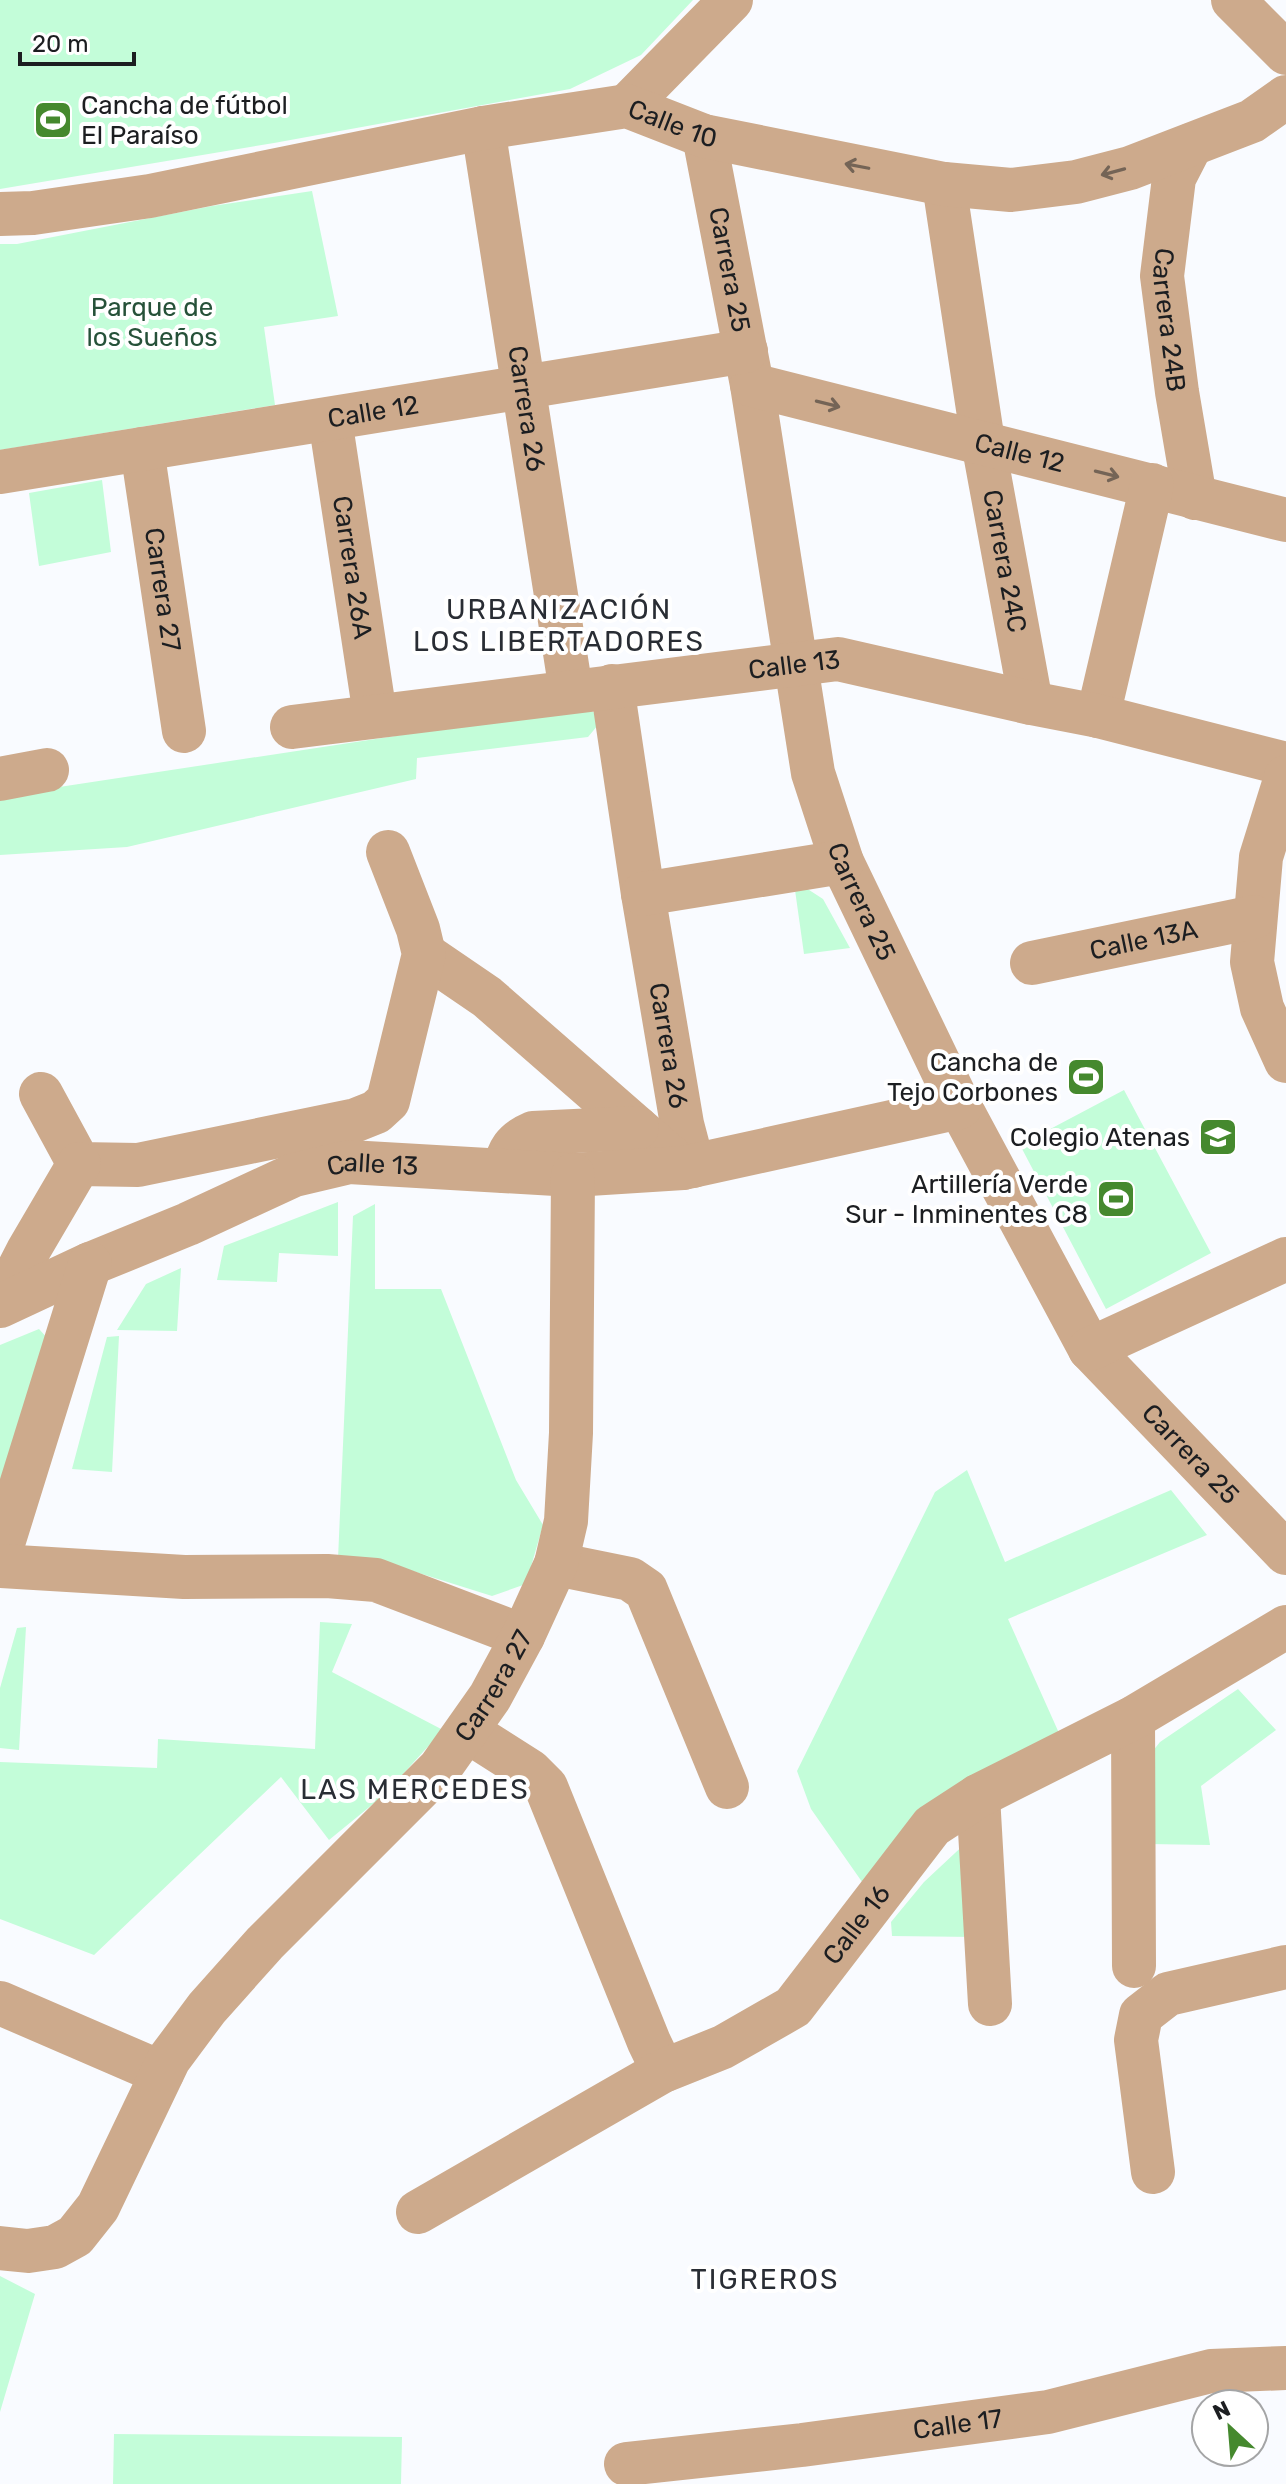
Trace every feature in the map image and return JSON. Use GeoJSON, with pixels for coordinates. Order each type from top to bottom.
{"type":"FeatureCollection","features":[{"type":"Feature","properties":{"kind":"street"},"geometry":{"type":"LineString","coordinates":[[627,106],[731,0]]}},
{"type":"Feature","properties":{"kind":"street"},"geometry":{"type":"LineString","coordinates":[[1233,0],[1286,53]]}},
{"type":"Feature","properties":{"kind":"street","name":"Calle 10"},"geometry":{"type":"LineString","coordinates":[[0,214],[33,213],[150,196],[483,128],[627,106],[704,136],[944,184],[1011,190],[1076,182],[1130,168],[1252,121],[1286,97]]}},
{"type":"Feature","properties":{"kind":"street","name":"Carrera 26"},"geometry":{"type":"LineString","coordinates":[[483,128],[523,388],[643,894],[688,1167]]}},
{"type":"Feature","properties":{"kind":"street","name":"Carrera 25"},"geometry":{"type":"LineString","coordinates":[[704,136],[749,368],[813,773],[842,862],[960,1107],[1090,1349],[1286,1553]]}},
{"type":"Feature","properties":{"kind":"street","name":"Carrera 24B"},"geometry":{"type":"LineString","coordinates":[[1191,145],[1174,178],[1162,276],[1195,498]]}},
{"type":"Feature","properties":{"kind":"street","name":"Carrera 24C"},"geometry":{"type":"LineString","coordinates":[[944,184],[983,442],[1031,703]]}},
{"type":"Feature","properties":{"kind":"street","name":"Calle 12"},"geometry":{"type":"LineString","coordinates":[[0,472],[523,388],[749,368],[983,442],[1286,520]]}},
{"type":"Feature","properties":{"kind":"street","name":"Carrera 26A"},"geometry":{"type":"LineString","coordinates":[[330,419],[375,715]]}},
{"type":"Feature","properties":{"kind":"street","name":"Carrera 27"},"geometry":{"type":"LineString","coordinates":[[142,449],[184,731]]}},
{"type":"Feature","properties":{"kind":"street"},"geometry":{"type":"LineString","coordinates":[[1098,716],[1152,485]]}},
{"type":"Feature","properties":{"kind":"street","name":"Calle 13"},"geometry":{"type":"LineString","coordinates":[[292,727],[838,659],[1098,716],[1286,764]]}},
{"type":"Feature","properties":{"kind":"street"},"geometry":{"type":"LineString","coordinates":[[0,779],[47,770]]}},
{"type":"Feature","properties":{"kind":"street"},"geometry":{"type":"LineString","coordinates":[[1286,777],[1261,857],[1252,962],[1262,1008],[1286,1061]]}},
{"type":"Feature","properties":{"kind":"street"},"geometry":{"type":"LineString","coordinates":[[79,1164],[138,1165],[356,1120],[376,1112],[388,1101],[424,954],[418,929],[388,852]]}},
{"type":"Feature","properties":{"kind":"street"},"geometry":{"type":"LineString","coordinates":[[643,894],[842,862]]}},
{"type":"Feature","properties":{"kind":"street","name":"Calle 13A"},"geometry":{"type":"LineString","coordinates":[[1032,963],[1254,917]]}},
{"type":"Feature","properties":{"kind":"street"},"geometry":{"type":"LineString","coordinates":[[424,954],[487,997],[637,1128],[688,1167]]}},
{"type":"Feature","properties":{"kind":"street"},"geometry":{"type":"LineString","coordinates":[[41,1094],[79,1164]]}},
{"type":"Feature","properties":{"kind":"street","name":"Calle 13"},"geometry":{"type":"LineString","coordinates":[[0,1306],[294,1175],[349,1162],[573,1175],[688,1167],[960,1107]]}},
{"type":"Feature","properties":{"kind":"street"},"geometry":{"type":"LineString","coordinates":[[504,1171],[508,1153],[524,1137],[533,1133],[637,1128]]}},
{"type":"Feature","properties":{"kind":"street"},"geometry":{"type":"LineString","coordinates":[[0,1306],[79,1164]]}},
{"type":"Feature","properties":{"kind":"street","name":"Carrera 27"},"geometry":{"type":"LineString","coordinates":[[0,2248],[28,2251],[55,2247],[75,2236],[98,2207],[169,2059],[207,2008],[265,1943],[440,1768],[490,1697],[523,1636],[556,1564],[566,1521],[571,1433],[573,1175]]}},
{"type":"Feature","properties":{"kind":"street"},"geometry":{"type":"LineString","coordinates":[[1090,1349],[1286,1259]]}},
{"type":"Feature","properties":{"kind":"street"},"geometry":{"type":"LineString","coordinates":[[0,1553],[90,1264]]}},
{"type":"Feature","properties":{"kind":"street"},"geometry":{"type":"LineString","coordinates":[[556,1564],[630,1579],[646,1590],[727,1787]]}},
{"type":"Feature","properties":{"kind":"street"},"geometry":{"type":"LineString","coordinates":[[0,1566],[184,1577],[327,1576],[376,1580],[523,1636]]}},
{"type":"Feature","properties":{"kind":"street","name":"Calle 16"},"geometry":{"type":"LineString","coordinates":[[418,2212],[663,2071],[723,2047],[793,2007],[932,1826],[978,1796],[1133,1718],[1286,1627]]}},
{"type":"Feature","properties":{"kind":"street"},"geometry":{"type":"LineString","coordinates":[[1133,1718],[1134,1966]]}},
{"type":"Feature","properties":{"kind":"street"},"geometry":{"type":"LineString","coordinates":[[467,1731],[530,1771],[546,1787],[663,2071]]}},
{"type":"Feature","properties":{"kind":"street"},"geometry":{"type":"LineString","coordinates":[[978,1796],[990,2004]]}},
{"type":"Feature","properties":{"kind":"street"},"geometry":{"type":"LineString","coordinates":[[1153,2172],[1136,2040],[1141,2015],[1168,1994],[1286,1967]]}},
{"type":"Feature","properties":{"kind":"street"},"geometry":{"type":"LineString","coordinates":[[0,2003],[162,2073]]}},
{"type":"Feature","properties":{"kind":"street","name":"Calle 17"},"geometry":{"type":"LineString","coordinates":[[626,2464],[1048,2412],[1211,2371],[1286,2368]]}},
{"type":"Feature","properties":{"kind":"green space"},"geometry":{"type":"Polygon","coordinates":[[[0,0],[693,0],[641,55],[570,89],[0,189],[0,0]]]}},
{"type":"Feature","properties":{"kind":"green space","name":"Parque de los Sueños"},"geometry":{"type":"Polygon","coordinates":[[[312,191],[338,316],[264,327],[275,405],[0,450],[0,244],[17,244],[212,206],[312,191]]]}},
{"type":"Feature","properties":{"kind":"green space"},"geometry":{"type":"Polygon","coordinates":[[[102,480],[111,552],[39,566],[29,493],[102,480]]]}},
{"type":"Feature","properties":{"kind":"green space"},"geometry":{"type":"Polygon","coordinates":[[[586,707],[603,719],[588,737],[417,758],[416,779],[127,847],[0,855],[0,796],[586,707]]]}},
{"type":"Feature","properties":{"kind":"green space"},"geometry":{"type":"Polygon","coordinates":[[[806,888],[823,899],[850,948],[804,954],[795,890],[806,888]]]}},
{"type":"Feature","properties":{"kind":"green space","name":"Artillería Verde Sur - Inminentes C8"},"geometry":{"type":"Polygon","coordinates":[[[1124,1090],[1211,1253],[1106,1309],[1020,1145],[1124,1090]]]}},
{"type":"Feature","properties":{"kind":"green space"},"geometry":{"type":"Polygon","coordinates":[[[338,1202],[338,1256],[279,1253],[277,1282],[217,1280],[224,1246],[338,1202]]]}},
{"type":"Feature","properties":{"kind":"green space"},"geometry":{"type":"Polygon","coordinates":[[[375,1204],[375,1289],[441,1289],[516,1480],[543,1525],[526,1584],[492,1596],[371,1558],[338,1559],[353,1216],[375,1204]]]}},
{"type":"Feature","properties":{"kind":"green space"},"geometry":{"type":"Polygon","coordinates":[[[181,1268],[177,1331],[117,1330],[146,1284],[181,1268]]]}},
{"type":"Feature","properties":{"kind":"green space"},"geometry":{"type":"Polygon","coordinates":[[[39,1329],[50,1341],[0,1485],[0,1345],[39,1329]]]}},
{"type":"Feature","properties":{"kind":"green space"},"geometry":{"type":"Polygon","coordinates":[[[119,1336],[112,1472],[72,1469],[107,1337],[119,1336]]]}},
{"type":"Feature","properties":{"kind":"green space"},"geometry":{"type":"Polygon","coordinates":[[[967,1470],[1005,1562],[1171,1490],[1207,1535],[1008,1619],[1063,1742],[867,1889],[811,1809],[797,1771],[935,1492],[967,1470]]]}},
{"type":"Feature","properties":{"kind":"green space"},"geometry":{"type":"Polygon","coordinates":[[[320,1622],[352,1624],[332,1672],[443,1730],[384,1795],[329,1840],[281,1777],[94,1955],[0,1919],[0,1762],[157,1768],[158,1739],[315,1749],[320,1622]]]}},
{"type":"Feature","properties":{"kind":"green space"},"geometry":{"type":"Polygon","coordinates":[[[26,1627],[19,1750],[0,1748],[0,1688],[17,1628],[26,1627]]]}},
{"type":"Feature","properties":{"kind":"green space"},"geometry":{"type":"Polygon","coordinates":[[[1238,1689],[1276,1730],[1201,1786],[1210,1845],[1148,1844],[1148,1757],[1160,1742],[1238,1689]]]}},
{"type":"Feature","properties":{"kind":"green space"},"geometry":{"type":"Polygon","coordinates":[[[970,1839],[975,1937],[892,1936],[891,1922],[924,1882],[970,1839]]]}},
{"type":"Feature","properties":{"kind":"green space"},"geometry":{"type":"Polygon","coordinates":[[[0,2276],[35,2294],[0,2412],[0,2276]]]}},
{"type":"Feature","properties":{"kind":"green space"},"geometry":{"type":"Polygon","coordinates":[[[114,2434],[402,2437],[401,2484],[113,2484],[114,2434]]]}},
{"type":"Feature","properties":{"kind":"place","name":"Cancha de fútbol El Paraíso"},"geometry":{"type":"Point","coordinates":[53,120]}},
{"type":"Feature","properties":{"kind":"place","name":"Cancha de Tejo Corbones"},"geometry":{"type":"Point","coordinates":[1086,1077]}},
{"type":"Feature","properties":{"kind":"place","name":"Colegio Atenas"},"geometry":{"type":"Point","coordinates":[1218,1137]}},
{"type":"Feature","properties":{"kind":"place","name":"Artillería Verde Sur - Inminentes C8"},"geometry":{"type":"Point","coordinates":[1116,1199]}},
{"type":"Feature","properties":{"kind":"district","name":"URBANIZACIÓN LOS LIBERTADORES"},"geometry":{"type":"Point","coordinates":[559,625]}},
{"type":"Feature","properties":{"kind":"district","name":"LAS MERCEDES"},"geometry":{"type":"Point","coordinates":[415,1789]}},
{"type":"Feature","properties":{"kind":"district","name":"TIGREROS"},"geometry":{"type":"Point","coordinates":[765,2279]}}]}
